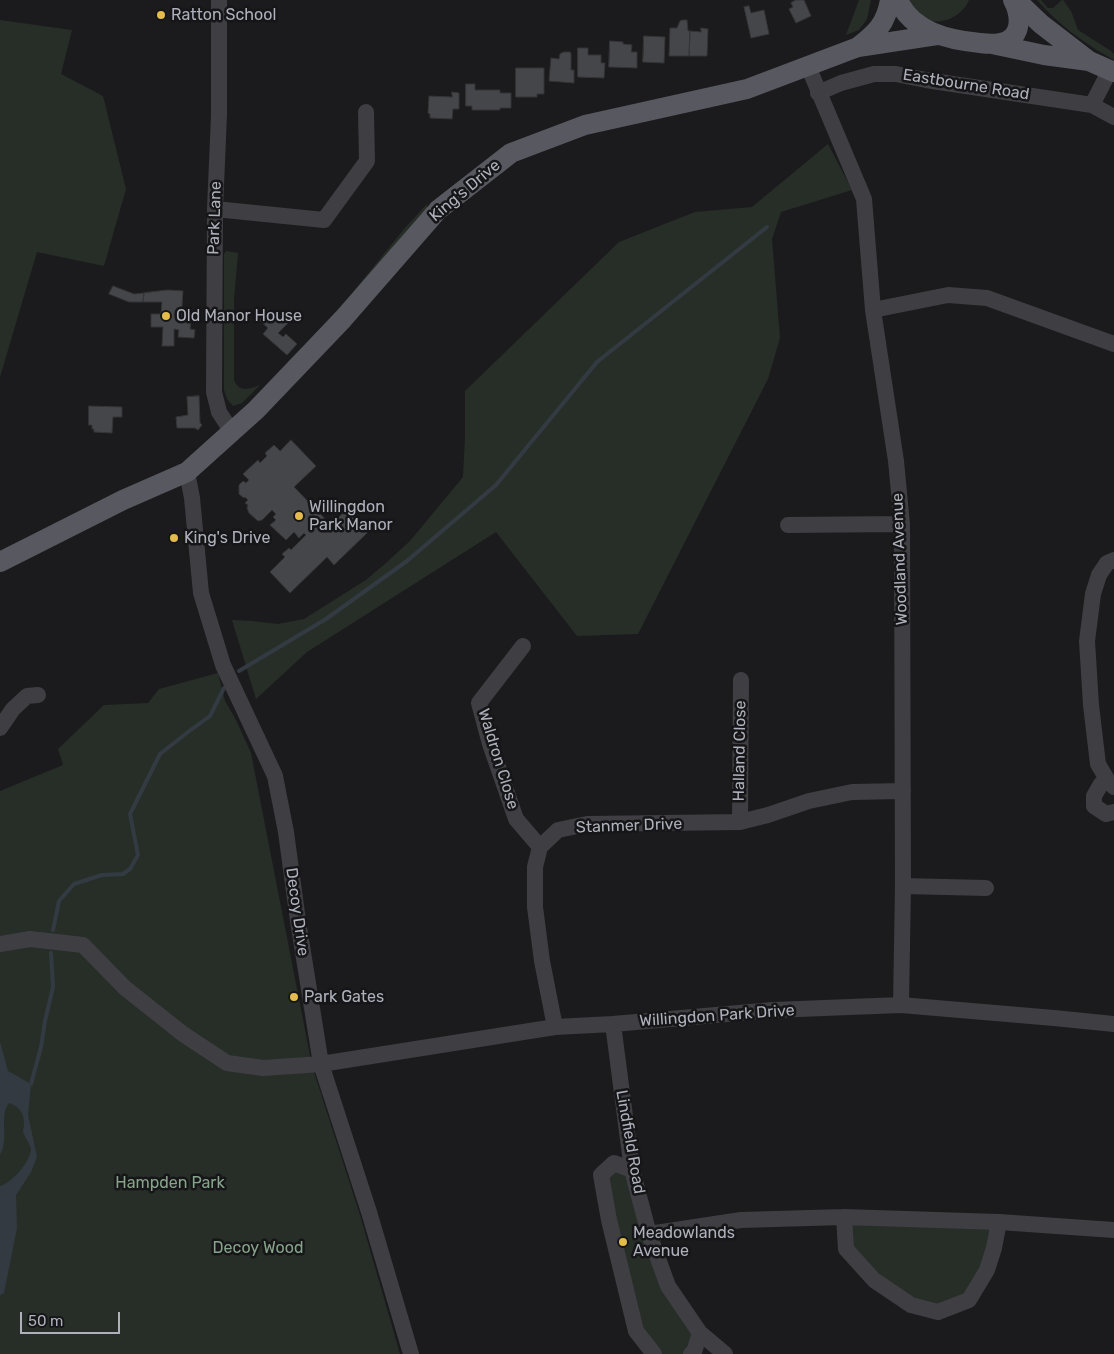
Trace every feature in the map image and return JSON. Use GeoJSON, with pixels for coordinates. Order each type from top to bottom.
{"type":"FeatureCollection","features":[{"type":"Feature","properties":{"kind":"main road","name":"King's Drive"},"geometry":{"type":"LineString","coordinates":[[858,48],[874,35],[880,27],[887,14],[890,0]]}},
{"type":"Feature","properties":{"kind":"main road"},"geometry":{"type":"LineString","coordinates":[[898,0],[918,25],[937,35],[991,44],[1044,56],[1089,61]]}},
{"type":"Feature","properties":{"kind":"main road"},"geometry":{"type":"LineString","coordinates":[[991,44],[1008,41],[1014,35],[1018,27],[1019,18],[1015,0]]}},
{"type":"Feature","properties":{"kind":"main road"},"geometry":{"type":"LineString","coordinates":[[1015,0],[1041,24],[1089,61],[1112,72]]}},
{"type":"Feature","properties":{"kind":"main road","name":"King's Drive"},"geometry":{"type":"LineString","coordinates":[[0,562],[123,500],[187,472],[256,410],[343,319],[438,210],[511,153],[585,125],[747,90],[858,48],[937,35]]}},
{"type":"Feature","properties":{"kind":"street","name":"Park Lane"},"geometry":{"type":"LineString","coordinates":[[219,0],[214,392],[219,412],[232,432]]}},
{"type":"Feature","properties":{"kind":"street","name":"Woodland Avenue"},"geometry":{"type":"LineString","coordinates":[[808,66],[864,198],[873,310],[896,461],[902,524],[903,886],[901,1005]]}},
{"type":"Feature","properties":{"kind":"street"},"geometry":{"type":"LineString","coordinates":[[1092,105],[1112,72]]}},
{"type":"Feature","properties":{"kind":"street","name":"Eastbourne Road"},"geometry":{"type":"LineString","coordinates":[[818,92],[841,83],[874,74],[896,74],[1092,105],[1114,117]]}},
{"type":"Feature","properties":{"kind":"street"},"geometry":{"type":"LineString","coordinates":[[215,209],[324,220],[367,161],[366,112]]}},
{"type":"Feature","properties":{"kind":"street"},"geometry":{"type":"LineString","coordinates":[[873,310],[948,295],[987,298],[1114,344]]}},
{"type":"Feature","properties":{"kind":"street","name":"Decoy Drive"},"geometry":{"type":"LineString","coordinates":[[187,472],[192,498],[202,593],[223,665],[275,776],[286,832],[321,1064],[369,1212],[411,1354]]}},
{"type":"Feature","properties":{"kind":"street"},"geometry":{"type":"LineString","coordinates":[[788,524],[902,524]]}},
{"type":"Feature","properties":{"kind":"street"},"geometry":{"type":"LineString","coordinates":[[1111,784],[1098,764],[1091,705],[1087,641],[1093,594],[1099,575],[1107,563],[1114,560]]}},
{"type":"Feature","properties":{"kind":"street","name":"Waldron Close"},"geometry":{"type":"LineString","coordinates":[[523,646],[479,703],[490,744],[516,819],[540,847]]}},
{"type":"Feature","properties":{"kind":"street","name":"Halland Close"},"geometry":{"type":"LineString","coordinates":[[740,822],[741,680]]}},
{"type":"Feature","properties":{"kind":"street"},"geometry":{"type":"LineString","coordinates":[[0,728],[14,709],[27,696],[38,695]]}},
{"type":"Feature","properties":{"kind":"street"},"geometry":{"type":"LineString","coordinates":[[1111,784],[1101,784],[1094,796],[1094,806],[1106,814],[1114,812]]}},
{"type":"Feature","properties":{"kind":"street","name":"Stanmer Drive"},"geometry":{"type":"LineString","coordinates":[[540,847],[558,830],[587,824],[740,822],[809,801],[852,792],[903,790]]}},
{"type":"Feature","properties":{"kind":"street"},"geometry":{"type":"LineString","coordinates":[[540,847],[535,867],[535,907],[542,961],[555,1027]]}},
{"type":"Feature","properties":{"kind":"street"},"geometry":{"type":"LineString","coordinates":[[903,886],[986,888]]}},
{"type":"Feature","properties":{"kind":"street","name":"Willingdon Park Drive"},"geometry":{"type":"LineString","coordinates":[[0,944],[30,939],[83,944],[125,988],[183,1034],[227,1063],[263,1068],[321,1064],[555,1027],[613,1024],[773,1010],[901,1005],[1114,1024]]}},
{"type":"Feature","properties":{"kind":"street","name":"Lindfield Road"},"geometry":{"type":"LineString","coordinates":[[613,1024],[632,1170],[650,1234],[668,1286],[700,1333],[725,1354]]}},
{"type":"Feature","properties":{"kind":"street"},"geometry":{"type":"LineString","coordinates":[[632,1170],[614,1163],[601,1175],[609,1220],[636,1331],[654,1354]]}},
{"type":"Feature","properties":{"kind":"street"},"geometry":{"type":"LineString","coordinates":[[650,1234],[741,1220],[844,1216],[999,1222],[1114,1230]]}},
{"type":"Feature","properties":{"kind":"street"},"geometry":{"type":"LineString","coordinates":[[844,1216],[846,1249],[874,1280],[911,1305],[938,1312],[968,1300],[987,1270],[999,1222]]}},
{"type":"Feature","properties":{"kind":"street"},"geometry":{"type":"LineString","coordinates":[[691,1354],[694,1352],[700,1333]]}},
{"type":"Feature","properties":{"kind":"green space"},"geometry":{"type":"Polygon","coordinates":[[[859,0],[871,0],[867,19],[859,30],[846,35],[859,0]]]}},
{"type":"Feature","properties":{"kind":"green space"},"geometry":{"type":"Polygon","coordinates":[[[907,0],[969,0],[965,7],[954,17],[948,20],[933,21],[919,16],[907,0]]]}},
{"type":"Feature","properties":{"kind":"green space"},"geometry":{"type":"Polygon","coordinates":[[[1037,0],[1041,0],[1048,8],[1053,8],[1063,0],[1071,11],[1078,30],[1111,51],[1114,54],[1114,60],[1073,33],[1054,18],[1037,0]]]}},
{"type":"Feature","properties":{"kind":"green space"},"geometry":{"type":"Polygon","coordinates":[[[0,20],[72,30],[61,74],[103,96],[126,189],[104,266],[37,252],[0,377],[0,20]]]}},
{"type":"Feature","properties":{"kind":"green space"},"geometry":{"type":"Polygon","coordinates":[[[828,144],[852,190],[781,212],[772,239],[780,338],[768,379],[638,634],[577,636],[496,532],[307,652],[256,699],[232,620],[278,624],[304,619],[366,580],[410,541],[463,477],[465,391],[619,242],[695,212],[752,207],[828,144]]]}},
{"type":"Feature","properties":{"kind":"green space"},"geometry":{"type":"Polygon","coordinates":[[[427,204],[427,208],[350,300],[288,364],[348,298],[427,204]]]}},
{"type":"Feature","properties":{"kind":"green space"},"geometry":{"type":"Polygon","coordinates":[[[226,251],[238,253],[234,300],[234,380],[239,387],[245,389],[260,385],[242,403],[233,406],[227,399],[224,390],[224,254],[226,251]]]}},
{"type":"Feature","properties":{"kind":"green space","name":"Hampden Park"},"geometry":{"type":"Polygon","coordinates":[[[218,673],[225,701],[251,753],[312,1066],[360,1215],[400,1354],[0,1354],[0,791],[63,765],[58,749],[104,705],[148,703],[159,689],[218,673]]]}},
{"type":"Feature","properties":{"kind":"green space"},"geometry":{"type":"Polygon","coordinates":[[[614,1163],[632,1170],[649,1234],[700,1333],[691,1354],[654,1354],[636,1331],[601,1175],[614,1163]]]}},
{"type":"Feature","properties":{"kind":"green space"},"geometry":{"type":"Polygon","coordinates":[[[844,1217],[999,1222],[969,1300],[938,1312],[911,1305],[846,1249],[844,1217]]]}},
{"type":"Feature","properties":{"kind":"shaded area"},"geometry":{"type":"Polygon","coordinates":[[[0,1042],[8,1071],[31,1084],[28,1115],[37,1157],[31,1172],[16,1195],[17,1228],[4,1293],[0,1295],[0,1186],[20,1171],[28,1160],[31,1149],[23,1131],[22,1113],[16,1106],[9,1103],[6,1107],[4,1118],[4,1142],[0,1155],[0,1042]]]}},
{"type":"Feature","properties":{"kind":"building"},"geometry":{"type":"Polygon","coordinates":[[[796,0],[804,0],[811,16],[796,23],[789,9],[793,7],[791,3],[796,0]]]}},
{"type":"Feature","properties":{"kind":"building"},"geometry":{"type":"Polygon","coordinates":[[[749,6],[751,13],[764,10],[769,34],[751,38],[744,7],[749,6]]]}},
{"type":"Feature","properties":{"kind":"building"},"geometry":{"type":"Polygon","coordinates":[[[687,20],[688,31],[690,31],[689,56],[669,56],[670,28],[677,28],[680,21],[687,20]]]}},
{"type":"Feature","properties":{"kind":"building"},"geometry":{"type":"Polygon","coordinates":[[[701,28],[708,29],[707,56],[689,56],[690,31],[701,32],[701,28]]]}},
{"type":"Feature","properties":{"kind":"building"},"geometry":{"type":"Polygon","coordinates":[[[644,36],[665,37],[664,63],[643,62],[644,36]]]}},
{"type":"Feature","properties":{"kind":"building"},"geometry":{"type":"Polygon","coordinates":[[[610,41],[632,45],[631,52],[637,52],[637,68],[609,67],[610,41]]]}},
{"type":"Feature","properties":{"kind":"building"},"geometry":{"type":"Polygon","coordinates":[[[578,48],[588,48],[588,55],[601,55],[601,63],[605,63],[604,78],[578,77],[578,48]]]}},
{"type":"Feature","properties":{"kind":"building"},"geometry":{"type":"Polygon","coordinates":[[[570,52],[571,54],[571,70],[574,70],[574,83],[549,81],[551,58],[559,59],[560,54],[570,52]]]}},
{"type":"Feature","properties":{"kind":"building"},"geometry":{"type":"Polygon","coordinates":[[[516,68],[544,68],[544,94],[537,94],[537,97],[516,97],[516,68]]]}},
{"type":"Feature","properties":{"kind":"building"},"geometry":{"type":"Polygon","coordinates":[[[466,84],[475,84],[475,90],[500,90],[500,93],[511,93],[511,108],[472,110],[472,106],[466,106],[466,84]]]}},
{"type":"Feature","properties":{"kind":"building"},"geometry":{"type":"Polygon","coordinates":[[[452,92],[459,93],[459,109],[453,109],[452,119],[430,118],[428,113],[429,96],[452,97],[452,92]]]}},
{"type":"Feature","properties":{"kind":"building"},"geometry":{"type":"Polygon","coordinates":[[[113,286],[134,294],[144,293],[143,302],[129,302],[109,294],[113,286]]]}},
{"type":"Feature","properties":{"kind":"building","name":"Old Manor House"},"geometry":{"type":"Polygon","coordinates":[[[168,290],[183,291],[181,319],[191,319],[190,329],[195,330],[194,338],[178,337],[179,330],[174,329],[174,346],[162,346],[163,327],[151,327],[151,314],[161,314],[162,302],[143,302],[144,293],[168,290]]]}},
{"type":"Feature","properties":{"kind":"building"},"geometry":{"type":"Polygon","coordinates":[[[268,310],[276,317],[280,312],[283,312],[290,317],[290,321],[278,333],[283,337],[286,334],[297,344],[287,355],[263,334],[268,328],[259,320],[268,310]]]}},
{"type":"Feature","properties":{"kind":"building"},"geometry":{"type":"Polygon","coordinates":[[[199,396],[200,423],[202,425],[198,430],[195,428],[177,428],[176,417],[188,415],[187,397],[199,396]]]}},
{"type":"Feature","properties":{"kind":"building"},"geometry":{"type":"Polygon","coordinates":[[[89,406],[122,407],[122,417],[113,417],[112,433],[94,432],[92,425],[89,425],[89,406]]]}},
{"type":"Feature","properties":{"kind":"building","name":"Willingdon Park Manor"},"geometry":{"type":"Polygon","coordinates":[[[291,440],[316,466],[294,487],[331,525],[347,509],[369,531],[334,565],[327,557],[290,593],[270,572],[285,557],[282,554],[289,548],[291,550],[306,535],[304,533],[299,538],[294,532],[286,540],[270,525],[276,520],[273,517],[276,514],[272,510],[262,520],[258,521],[249,513],[248,505],[245,503],[248,500],[239,494],[239,485],[243,481],[246,483],[249,480],[243,474],[258,460],[260,463],[267,456],[265,453],[274,445],[280,451],[291,440]]]}},
{"type":"Feature","properties":{"kind":"waterway"},"geometry":{"type":"LineString","coordinates":[[239,671],[326,619],[407,561],[496,485],[597,362],[767,227]]}},
{"type":"Feature","properties":{"kind":"waterway"},"geometry":{"type":"LineString","coordinates":[[53,930],[59,901],[74,884],[102,875],[123,874],[130,869],[138,855],[130,814],[160,754],[210,716],[224,688]]}},
{"type":"Feature","properties":{"kind":"waterway"},"geometry":{"type":"LineString","coordinates":[[31,1084],[41,1047],[53,987],[51,953]]}},
{"type":"Feature","properties":{"kind":"place","name":"Ratton School"},"geometry":{"type":"Point","coordinates":[161,15]}},
{"type":"Feature","properties":{"kind":"place","name":"Old Manor House"},"geometry":{"type":"Point","coordinates":[166,316]}},
{"type":"Feature","properties":{"kind":"place","name":"Willingdon Park Manor"},"geometry":{"type":"Point","coordinates":[299,516]}},
{"type":"Feature","properties":{"kind":"place","name":"King's Drive"},"geometry":{"type":"Point","coordinates":[174,538]}},
{"type":"Feature","properties":{"kind":"place","name":"Park Gates"},"geometry":{"type":"Point","coordinates":[294,997]}},
{"type":"Feature","properties":{"kind":"place","name":"Meadowlands Avenue"},"geometry":{"type":"Point","coordinates":[623,1242]}},
{"type":"Feature","properties":{"kind":"park label","name":"Decoy Wood"},"geometry":{"type":"Point","coordinates":[258,1248]}}]}
